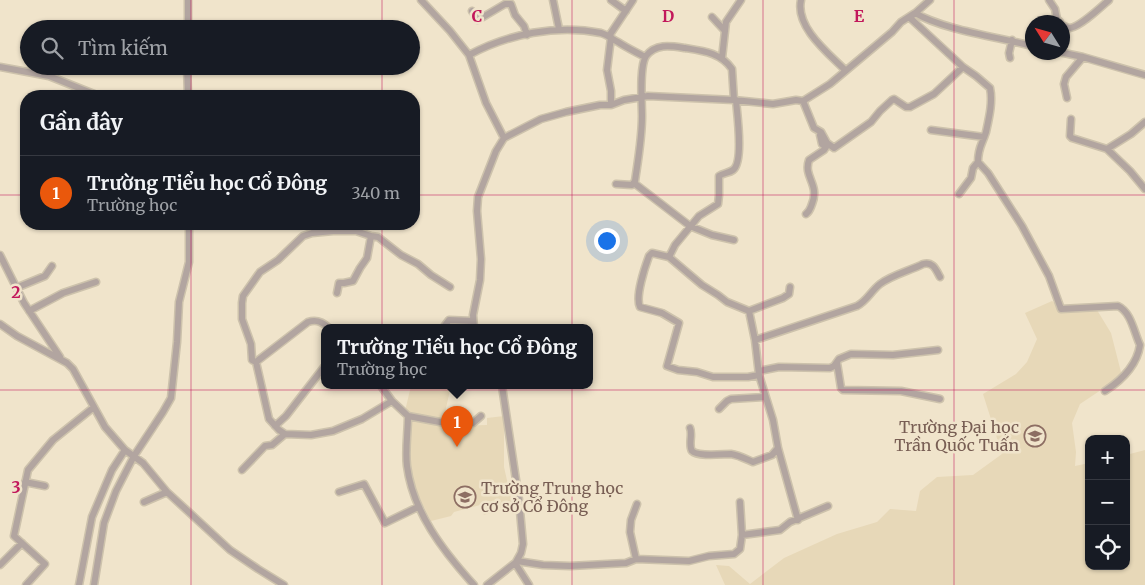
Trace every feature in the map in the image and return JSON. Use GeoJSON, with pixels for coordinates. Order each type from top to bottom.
{"type":"FeatureCollection","features":[{"type":"Feature","properties":{"kind":"street"},"geometry":{"type":"LineString","coordinates":[[188,0],[188,20]]}},
{"type":"Feature","properties":{"kind":"street"},"geometry":{"type":"LineString","coordinates":[[421,0],[450,30],[469,55],[486,103],[504,138]]}},
{"type":"Feature","properties":{"kind":"street"},"geometry":{"type":"LineString","coordinates":[[553,0],[559,29]]}},
{"type":"Feature","properties":{"kind":"street"},"geometry":{"type":"LineString","coordinates":[[611,0],[626,11]]}},
{"type":"Feature","properties":{"kind":"street"},"geometry":{"type":"LineString","coordinates":[[611,105],[611,91],[607,70],[610,36],[633,0]]}},
{"type":"Feature","properties":{"kind":"street"},"geometry":{"type":"LineString","coordinates":[[722,58],[724,31],[729,16],[740,0]]}},
{"type":"Feature","properties":{"kind":"street"},"geometry":{"type":"LineString","coordinates":[[801,0],[799,9],[811,35],[846,70]]}},
{"type":"Feature","properties":{"kind":"street"},"geometry":{"type":"LineString","coordinates":[[473,324],[481,259],[477,211],[478,197],[496,151],[504,138],[541,119],[566,112],[600,105],[611,105],[624,100],[648,96],[735,100],[773,104],[796,100],[803,101],[830,84],[930,0]]}},
{"type":"Feature","properties":{"kind":"street"},"geometry":{"type":"LineString","coordinates":[[1049,0],[1055,9],[1056,15]]}},
{"type":"Feature","properties":{"kind":"street"},"geometry":{"type":"LineString","coordinates":[[1070,27],[1082,22],[1109,0]]}},
{"type":"Feature","properties":{"kind":"street"},"geometry":{"type":"LineString","coordinates":[[472,10],[478,20],[504,4],[511,4],[527,35]]}},
{"type":"Feature","properties":{"kind":"street"},"geometry":{"type":"LineString","coordinates":[[911,16],[915,13],[924,18],[958,29],[1025,44]]}},
{"type":"Feature","properties":{"kind":"street"},"geometry":{"type":"LineString","coordinates":[[911,16],[963,67],[987,84],[990,90],[991,105],[984,137],[978,149],[978,162],[991,178],[1022,226],[1049,276],[1061,309],[1118,306],[1124,310],[1132,322],[1140,345],[1136,358],[1126,374],[1115,385],[1105,391]]}},
{"type":"Feature","properties":{"kind":"street"},"geometry":{"type":"LineString","coordinates":[[712,18],[724,31]]}},
{"type":"Feature","properties":{"kind":"street"},"geometry":{"type":"LineString","coordinates":[[469,55],[500,42],[559,29],[610,36],[645,57]]}},
{"type":"Feature","properties":{"kind":"street"},"geometry":{"type":"LineString","coordinates":[[1010,58],[1009,53],[1013,44],[1012,40]]}},
{"type":"Feature","properties":{"kind":"street"},"geometry":{"type":"LineString","coordinates":[[634,183],[640,140],[642,116],[640,97],[645,57],[656,48],[669,45],[700,50],[722,58],[732,69],[740,140],[736,167],[733,171],[719,176],[718,204],[700,215],[675,245],[669,257]]}},
{"type":"Feature","properties":{"kind":"street"},"geometry":{"type":"LineString","coordinates":[[1070,54],[1145,75]]}},
{"type":"Feature","properties":{"kind":"street"},"geometry":{"type":"LineString","coordinates":[[1067,98],[1064,84],[1066,77],[1083,57]]}},
{"type":"Feature","properties":{"kind":"street"},"geometry":{"type":"LineString","coordinates":[[0,67],[20,71]]}},
{"type":"Feature","properties":{"kind":"street"},"geometry":{"type":"LineString","coordinates":[[803,101],[814,128],[822,132],[827,143],[834,148],[871,122],[880,110],[892,100],[894,99],[906,107],[910,107],[934,94],[963,67]]}},
{"type":"Feature","properties":{"kind":"street"},"geometry":{"type":"LineString","coordinates":[[44,75],[84,90]]}},
{"type":"Feature","properties":{"kind":"street"},"geometry":{"type":"LineString","coordinates":[[188,75],[188,90]]}},
{"type":"Feature","properties":{"kind":"street"},"geometry":{"type":"LineString","coordinates":[[1071,119],[1070,136],[1072,138],[1107,148],[1145,189]]}},
{"type":"Feature","properties":{"kind":"street"},"geometry":{"type":"LineString","coordinates":[[1107,148],[1131,134],[1145,122]]}},
{"type":"Feature","properties":{"kind":"street"},"geometry":{"type":"LineString","coordinates":[[930,130],[984,137]]}},
{"type":"Feature","properties":{"kind":"street"},"geometry":{"type":"LineString","coordinates":[[806,214],[809,212],[816,193],[807,166],[809,160],[826,147],[822,144],[818,131]]}},
{"type":"Feature","properties":{"kind":"street"},"geometry":{"type":"LineString","coordinates":[[959,194],[972,178],[973,168],[978,162]]}},
{"type":"Feature","properties":{"kind":"street"},"geometry":{"type":"LineString","coordinates":[[616,184],[632,185],[634,183]]}},
{"type":"Feature","properties":{"kind":"street"},"geometry":{"type":"LineString","coordinates":[[634,183],[690,226],[712,235],[734,240]]}},
{"type":"Feature","properties":{"kind":"street"},"geometry":{"type":"LineString","coordinates":[[79,585],[92,518],[112,470],[130,453],[168,404],[172,390],[179,302],[189,262],[189,230]]}},
{"type":"Feature","properties":{"kind":"street"},"geometry":{"type":"LineString","coordinates":[[392,400],[362,420],[338,430],[310,435],[285,434],[269,418],[256,362],[252,360],[251,344],[242,319],[243,296],[257,275],[278,260],[303,236],[333,230],[356,231],[378,237],[401,255],[418,264],[450,287]]}},
{"type":"Feature","properties":{"kind":"street"},"geometry":{"type":"LineString","coordinates":[[336,293],[339,283],[344,284],[353,281],[367,258],[371,236]]}},
{"type":"Feature","properties":{"kind":"street"},"geometry":{"type":"LineString","coordinates":[[790,288],[789,294],[784,298],[749,310],[727,302],[718,294],[702,286],[669,257],[652,253],[649,256],[640,288],[638,303],[640,307],[662,314],[679,323],[667,366],[713,377],[748,377],[779,367],[830,368],[842,357],[851,354],[893,355],[938,350]]}},
{"type":"Feature","properties":{"kind":"street"},"geometry":{"type":"LineString","coordinates":[[0,255],[16,288],[61,359]]}},
{"type":"Feature","properties":{"kind":"street"},"geometry":{"type":"LineString","coordinates":[[755,340],[766,338],[857,306],[863,303],[883,282],[923,264],[932,264],[940,277]]}},
{"type":"Feature","properties":{"kind":"street"},"geometry":{"type":"LineString","coordinates":[[16,288],[45,276],[52,266]]}},
{"type":"Feature","properties":{"kind":"street"},"geometry":{"type":"LineString","coordinates":[[29,310],[63,293],[96,282]]}},
{"type":"Feature","properties":{"kind":"street"},"geometry":{"type":"LineString","coordinates":[[749,310],[759,373],[798,520]]}},
{"type":"Feature","properties":{"kind":"street"},"geometry":{"type":"LineString","coordinates":[[256,362],[308,322],[316,320],[324,324]]}},
{"type":"Feature","properties":{"kind":"street"},"geometry":{"type":"LineString","coordinates":[[446,324],[449,320],[473,321]]}},
{"type":"Feature","properties":{"kind":"street"},"geometry":{"type":"LineString","coordinates":[[0,324],[17,336],[61,359],[73,369],[109,432],[143,463],[168,492],[230,550],[284,585]]}},
{"type":"Feature","properties":{"kind":"street"},"geometry":{"type":"LineString","coordinates":[[836,362],[843,390],[901,391],[940,399]]}},
{"type":"Feature","properties":{"kind":"street"},"geometry":{"type":"LineString","coordinates":[[275,426],[286,416],[321,372]]}},
{"type":"Feature","properties":{"kind":"street"},"geometry":{"type":"LineString","coordinates":[[383,389],[408,416],[453,424],[473,423],[481,416]]}},
{"type":"Feature","properties":{"kind":"street"},"geometry":{"type":"LineString","coordinates":[[487,585],[516,562],[523,544],[520,500],[502,389]]}},
{"type":"Feature","properties":{"kind":"street"},"geometry":{"type":"LineString","coordinates":[[719,409],[727,400],[765,397]]}},
{"type":"Feature","properties":{"kind":"street"},"geometry":{"type":"LineString","coordinates":[[26,585],[45,564],[14,536],[28,470],[53,440],[94,408]]}},
{"type":"Feature","properties":{"kind":"street"},"geometry":{"type":"LineString","coordinates":[[408,416],[407,463],[418,507],[439,542],[474,585]]}},
{"type":"Feature","properties":{"kind":"street"},"geometry":{"type":"LineString","coordinates":[[690,428],[692,432],[691,448],[696,453],[731,454],[753,462],[772,455],[778,448]]}},
{"type":"Feature","properties":{"kind":"street"},"geometry":{"type":"LineString","coordinates":[[242,470],[265,446],[272,445],[285,434]]}},
{"type":"Feature","properties":{"kind":"street"},"geometry":{"type":"LineString","coordinates":[[94,585],[104,524],[130,453]]}},
{"type":"Feature","properties":{"kind":"street"},"geometry":{"type":"LineString","coordinates":[[25,482],[44,486]]}},
{"type":"Feature","properties":{"kind":"street"},"geometry":{"type":"LineString","coordinates":[[339,492],[364,484],[385,523],[418,507]]}},
{"type":"Feature","properties":{"kind":"street"},"geometry":{"type":"LineString","coordinates":[[144,502],[168,492]]}},
{"type":"Feature","properties":{"kind":"street"},"geometry":{"type":"LineString","coordinates":[[516,562],[570,566],[626,563],[636,559],[689,561],[709,556],[728,555],[738,551],[742,535],[740,502]]}},
{"type":"Feature","properties":{"kind":"street"},"geometry":{"type":"LineString","coordinates":[[636,559],[630,532],[637,504]]}},
{"type":"Feature","properties":{"kind":"street"},"geometry":{"type":"LineString","coordinates":[[742,535],[780,530],[790,522],[828,506]]}},
{"type":"Feature","properties":{"kind":"street"},"geometry":{"type":"LineString","coordinates":[[0,565],[22,544]]}},
{"type":"Feature","properties":{"kind":"street"},"geometry":{"type":"LineString","coordinates":[[516,562],[529,585]]}},
{"type":"Feature","properties":{"kind":"shaded area","name":"Trường Đại học Trần Quốc Tuấn"},"geometry":{"type":"Polygon","coordinates":[[[1052,301],[1067,311],[1097,310],[1111,333],[1122,376],[1080,404],[1072,423],[1076,452],[1075,466],[1085,464],[1085,570],[1130,570],[1130,454],[1145,450],[1145,585],[725,585],[716,565],[729,566],[750,584],[784,558],[837,534],[877,522],[890,509],[916,511],[920,491],[937,477],[973,475],[1002,454],[983,394],[1016,374],[1027,362],[1037,339],[1025,313],[1052,301]]]}},
{"type":"Feature","properties":{"kind":"shaded area"},"geometry":{"type":"Polygon","coordinates":[[[410,389],[450,389],[443,421],[410,414],[405,411],[410,389]]]}},
{"type":"Feature","properties":{"kind":"shaded area"},"geometry":{"type":"Polygon","coordinates":[[[504,416],[504,467],[513,507],[484,515],[480,505],[431,521],[415,489],[411,471],[410,420],[447,426],[487,425],[487,418],[504,416]]]}},
{"type":"Feature","properties":{"kind":"place","name":"Trường Đại học Trần Quốc Tuấn"},"geometry":{"type":"Point","coordinates":[1035,436]}},
{"type":"Feature","properties":{"kind":"place","name":"Trường Tiểu học Cổ Đông"},"geometry":{"type":"Point","coordinates":[457,447]}},
{"type":"Feature","properties":{"kind":"place","name":"Trường Trung học cơ sở Cổ Đông"},"geometry":{"type":"Point","coordinates":[465,497]}}]}
